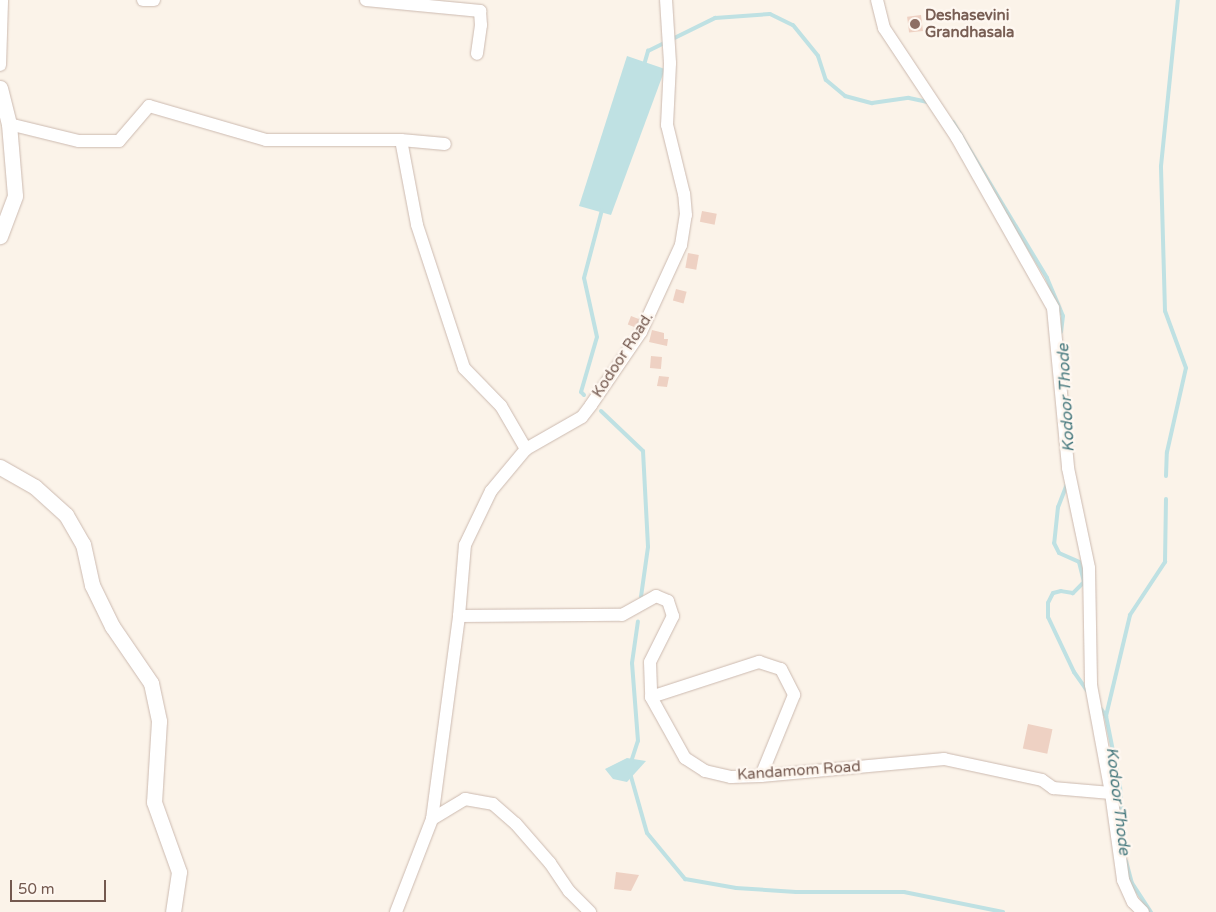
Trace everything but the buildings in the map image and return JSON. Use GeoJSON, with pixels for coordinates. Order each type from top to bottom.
{"type":"FeatureCollection","features":[{"type":"Feature","properties":{"kind":"street"},"geometry":{"type":"LineString","coordinates":[[0,66],[2,0]]}},
{"type":"Feature","properties":{"kind":"street"},"geometry":{"type":"LineString","coordinates":[[143,0],[154,0]]}},
{"type":"Feature","properties":{"kind":"street"},"geometry":{"type":"LineString","coordinates":[[366,0],[480,10],[481,24],[477,54]]}},
{"type":"Feature","properties":{"kind":"street","name":"Kodoor Road."},"geometry":{"type":"LineString","coordinates":[[459,616],[465,545],[491,491],[526,448],[582,417],[641,332],[681,245],[686,215],[684,194],[667,125],[670,40],[666,0]]}},
{"type":"Feature","properties":{"kind":"street"},"geometry":{"type":"LineString","coordinates":[[876,0],[884,28],[957,138],[1053,308],[1068,468],[1088,568],[1091,685],[1111,793],[1123,880],[1133,902],[1142,912]]}},
{"type":"Feature","properties":{"kind":"street"},"geometry":{"type":"LineString","coordinates":[[0,88],[10,124],[15,196],[0,236]]}},
{"type":"Feature","properties":{"kind":"street"},"geometry":{"type":"LineString","coordinates":[[10,124],[79,141],[119,141],[149,106],[266,140],[401,140],[445,144]]}},
{"type":"Feature","properties":{"kind":"street"},"geometry":{"type":"LineString","coordinates":[[401,140],[417,225],[464,368],[501,406],[526,448]]}},
{"type":"Feature","properties":{"kind":"street"},"geometry":{"type":"LineString","coordinates":[[0,467],[35,487],[66,515],[83,544],[92,585],[112,626],[151,684],[159,721],[154,802],[179,872],[173,912]]}},
{"type":"Feature","properties":{"kind":"street","name":"Kandamom Road"},"geometry":{"type":"LineString","coordinates":[[459,616],[622,615],[656,596],[668,601],[673,616],[650,662],[651,697],[685,758],[706,771],[722,775],[761,776],[944,759],[1042,780],[1053,788],[1111,793]]}},
{"type":"Feature","properties":{"kind":"street"},"geometry":{"type":"LineString","coordinates":[[396,912],[432,819],[459,616]]}},
{"type":"Feature","properties":{"kind":"street"},"geometry":{"type":"LineString","coordinates":[[651,697],[759,662],[781,669],[794,694],[761,776]]}},
{"type":"Feature","properties":{"kind":"street"},"geometry":{"type":"LineString","coordinates":[[432,819],[465,799],[493,804],[516,824],[550,863],[569,891],[590,912]]}},
{"type":"Feature","properties":{"kind":"water"},"geometry":{"type":"Polygon","coordinates":[[[627,56],[665,69],[611,215],[579,206],[627,56]]]}},
{"type":"Feature","properties":{"kind":"water"},"geometry":{"type":"Polygon","coordinates":[[[627,758],[646,761],[627,782],[613,779],[605,769],[627,758]]]}},
{"type":"Feature","properties":{"kind":"waterway"},"geometry":{"type":"LineString","coordinates":[[1166,476],[1167,452],[1186,368],[1165,311],[1161,166],[1178,0]]}},
{"type":"Feature","properties":{"kind":"waterway","name":"Kodoor Thode"},"geometry":{"type":"LineString","coordinates":[[644,65],[648,51],[715,18],[770,14],[793,25],[818,56],[826,80],[845,96],[872,103],[909,98],[928,102]]}},
{"type":"Feature","properties":{"kind":"waterway","name":"Kodoor Thode"},"geometry":{"type":"LineString","coordinates":[[953,122],[1047,278],[1063,316],[1061,332]]}},
{"type":"Feature","properties":{"kind":"waterway"},"geometry":{"type":"LineString","coordinates":[[584,395],[581,392],[597,337],[584,278],[602,210]]}},
{"type":"Feature","properties":{"kind":"waterway"},"geometry":{"type":"LineString","coordinates":[[601,411],[643,451],[648,547],[641,597]]}},
{"type":"Feature","properties":{"kind":"waterway","name":"Kodoor Thode"},"geometry":{"type":"LineString","coordinates":[[1067,484],[1058,507],[1054,543],[1059,553],[1079,562],[1084,582],[1073,593],[1061,591],[1053,593],[1048,603],[1048,617],[1074,672],[1088,692]]}},
{"type":"Feature","properties":{"kind":"waterway"},"geometry":{"type":"LineString","coordinates":[[1106,716],[1130,615],[1165,562],[1166,499]]}},
{"type":"Feature","properties":{"kind":"waterway"},"geometry":{"type":"LineString","coordinates":[[631,762],[638,741],[632,663],[638,621]]}},
{"type":"Feature","properties":{"kind":"waterway","name":"Kodoor Thode"},"geometry":{"type":"LineString","coordinates":[[1101,709],[1106,716],[1120,786],[1123,834]]}},
{"type":"Feature","properties":{"kind":"waterway"},"geometry":{"type":"LineString","coordinates":[[630,773],[647,833],[685,879],[736,888],[796,892],[904,892],[1003,912]]}},
{"type":"Feature","properties":{"kind":"waterway","name":"Kodoor Thode"},"geometry":{"type":"LineString","coordinates":[[1126,861],[1132,883],[1151,912]]}},
{"type":"Feature","properties":{"kind":"place","name":"Deshasevini Grandhasala"},"geometry":{"type":"Point","coordinates":[915,24]}}]}
